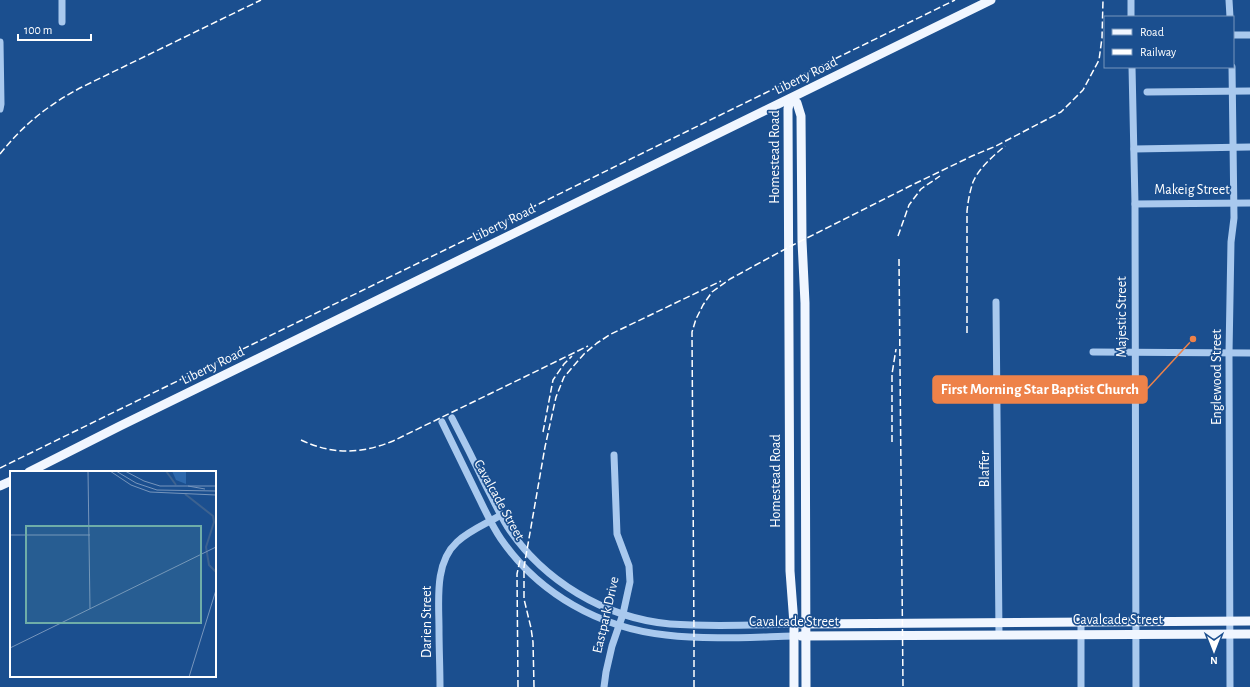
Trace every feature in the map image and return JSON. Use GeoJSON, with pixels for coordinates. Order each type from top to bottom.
{"type":"FeatureCollection","features":[{"type":"Feature","properties":{"kind":"main road","name":"Liberty Road"},"geometry":{"type":"LineString","coordinates":[[31,471],[991,0]]}},
{"type":"Feature","properties":{"kind":"main road"},"geometry":{"type":"LineString","coordinates":[[801,116],[805,97],[811,89]]}},
{"type":"Feature","properties":{"kind":"main road","name":"Homestead Road"},"geometry":{"type":"LineString","coordinates":[[794,687],[794,624],[791,597],[790,534],[788,120],[788,107],[790,99],[796,103],[801,116],[802,241],[806,378],[806,687]]}},
{"type":"Feature","properties":{"kind":"main road"},"geometry":{"type":"LineString","coordinates":[[761,113],[769,110],[777,110],[784,114],[788,120]]}},
{"type":"Feature","properties":{"kind":"main road"},"geometry":{"type":"LineString","coordinates":[[789,177],[802,176]]}},
{"type":"Feature","properties":{"kind":"main road"},"geometry":{"type":"LineString","coordinates":[[789,304],[805,303]]}},
{"type":"Feature","properties":{"kind":"main road"},"geometry":{"type":"LineString","coordinates":[[789,378],[806,378]]}},
{"type":"Feature","properties":{"kind":"main road"},"geometry":{"type":"LineString","coordinates":[[790,479],[806,478]]}},
{"type":"Feature","properties":{"kind":"main road"},"geometry":{"type":"LineString","coordinates":[[0,486],[10,481]]}},
{"type":"Feature","properties":{"kind":"main road"},"geometry":{"type":"LineString","coordinates":[[790,534],[805,534]]}},
{"type":"Feature","properties":{"kind":"main road","name":"Cavalcade Street"},"geometry":{"type":"LineString","coordinates":[[794,624],[1250,621]]}},
{"type":"Feature","properties":{"kind":"main road","name":"Cavalcade Street"},"geometry":{"type":"LineString","coordinates":[[794,636],[1250,634]]}},
{"type":"Feature","properties":{"kind":"street"},"geometry":{"type":"LineString","coordinates":[[62,0],[62,22]]}},
{"type":"Feature","properties":{"kind":"street"},"geometry":{"type":"LineString","coordinates":[[1131,0],[1131,16]]}},
{"type":"Feature","properties":{"kind":"street"},"geometry":{"type":"LineString","coordinates":[[1229,0],[1230,16]]}},
{"type":"Feature","properties":{"kind":"street"},"geometry":{"type":"LineString","coordinates":[[1234,36],[1250,35]]}},
{"type":"Feature","properties":{"kind":"street"},"geometry":{"type":"LineString","coordinates":[[0,42],[0,108]]}},
{"type":"Feature","properties":{"kind":"street","name":"Majestic Street"},"geometry":{"type":"LineString","coordinates":[[1132,68],[1136,352],[1136,687]]}},
{"type":"Feature","properties":{"kind":"street","name":"Englewood Street"},"geometry":{"type":"LineString","coordinates":[[1230,687],[1229,353],[1231,242],[1234,218],[1232,68]]}},
{"type":"Feature","properties":{"kind":"street"},"geometry":{"type":"LineString","coordinates":[[1147,92],[1250,91]]}},
{"type":"Feature","properties":{"kind":"street"},"geometry":{"type":"LineString","coordinates":[[1134,149],[1250,147]]}},
{"type":"Feature","properties":{"kind":"street","name":"Makeig Street"},"geometry":{"type":"LineString","coordinates":[[1135,204],[1250,203]]}},
{"type":"Feature","properties":{"kind":"street","name":"Blaffer"},"geometry":{"type":"LineString","coordinates":[[996,302],[999,635]]}},
{"type":"Feature","properties":{"kind":"street"},"geometry":{"type":"LineString","coordinates":[[1093,352],[1250,353]]}},
{"type":"Feature","properties":{"kind":"street","name":"Cavalcade Street"},"geometry":{"type":"LineString","coordinates":[[452,418],[501,515],[515,537],[538,563],[560,582],[574,591],[606,608],[623,614],[670,624],[794,624]]}},
{"type":"Feature","properties":{"kind":"street","name":"Cavalcade Street"},"geometry":{"type":"LineString","coordinates":[[442,422],[500,538],[524,567],[544,585],[586,613],[619,626],[642,632],[666,635],[710,637],[794,636]]}},
{"type":"Feature","properties":{"kind":"street"},"geometry":{"type":"LineString","coordinates":[[451,441],[461,436]]}},
{"type":"Feature","properties":{"kind":"street","name":"Eastpark Drive"},"geometry":{"type":"LineString","coordinates":[[604,687],[612,646],[623,614],[630,582],[629,566],[617,534],[614,455]]}},
{"type":"Feature","properties":{"kind":"street","name":"Darien Street"},"geometry":{"type":"LineString","coordinates":[[440,687],[439,589],[445,560],[456,542],[473,530],[501,515]]}},
{"type":"Feature","properties":{"kind":"street"},"geometry":{"type":"LineString","coordinates":[[567,601],[574,591]]}},
{"type":"Feature","properties":{"kind":"street"},"geometry":{"type":"LineString","coordinates":[[1081,687],[1082,622]]}},
{"type":"Feature","properties":{"kind":"street"},"geometry":{"type":"LineString","coordinates":[[710,625],[710,637]]}},
{"type":"Feature","properties":{"kind":"railway"},"geometry":{"type":"LineString","coordinates":[[0,154],[18,133],[37,116],[58,101],[82,87],[261,0]]}},
{"type":"Feature","properties":{"kind":"railway"},"geometry":{"type":"LineString","coordinates":[[0,468],[955,0]]}},
{"type":"Feature","properties":{"kind":"railway"},"geometry":{"type":"LineString","coordinates":[[694,687],[692,332],[696,319],[703,305],[712,292],[730,279],[789,247],[910,186],[996,146],[1061,112],[1083,90],[1099,60],[1102,38],[1103,0]]}},
{"type":"Feature","properties":{"kind":"railway"},"geometry":{"type":"LineString","coordinates":[[967,333],[967,211],[969,196],[973,182],[979,172],[991,158],[1005,146]]}},
{"type":"Feature","properties":{"kind":"railway"},"geometry":{"type":"LineString","coordinates":[[898,236],[909,205],[921,189],[940,176]]}},
{"type":"Feature","properties":{"kind":"railway"},"geometry":{"type":"LineString","coordinates":[[899,259],[903,687]]}},
{"type":"Feature","properties":{"kind":"railway"},"geometry":{"type":"LineString","coordinates":[[534,687],[533,642],[524,599],[524,567],[545,447],[556,397],[564,377],[584,354],[611,334],[721,281]]}},
{"type":"Feature","properties":{"kind":"railway"},"geometry":{"type":"LineString","coordinates":[[301,440],[324,448],[347,451],[381,445],[393,441],[588,346]]}},
{"type":"Feature","properties":{"kind":"railway"},"geometry":{"type":"LineString","coordinates":[[892,442],[892,374],[896,349]]}},
{"type":"Feature","properties":{"kind":"railway"},"geometry":{"type":"LineString","coordinates":[[543,432],[553,380],[564,364],[572,356]]}},
{"type":"Feature","properties":{"kind":"railway"},"geometry":{"type":"LineString","coordinates":[[518,687],[517,574],[520,560]]}},
{"type":"Feature","properties":{"kind":"place","name":"First Morning Star Baptist Church"},"geometry":{"type":"Point","coordinates":[1193,339]}}]}
